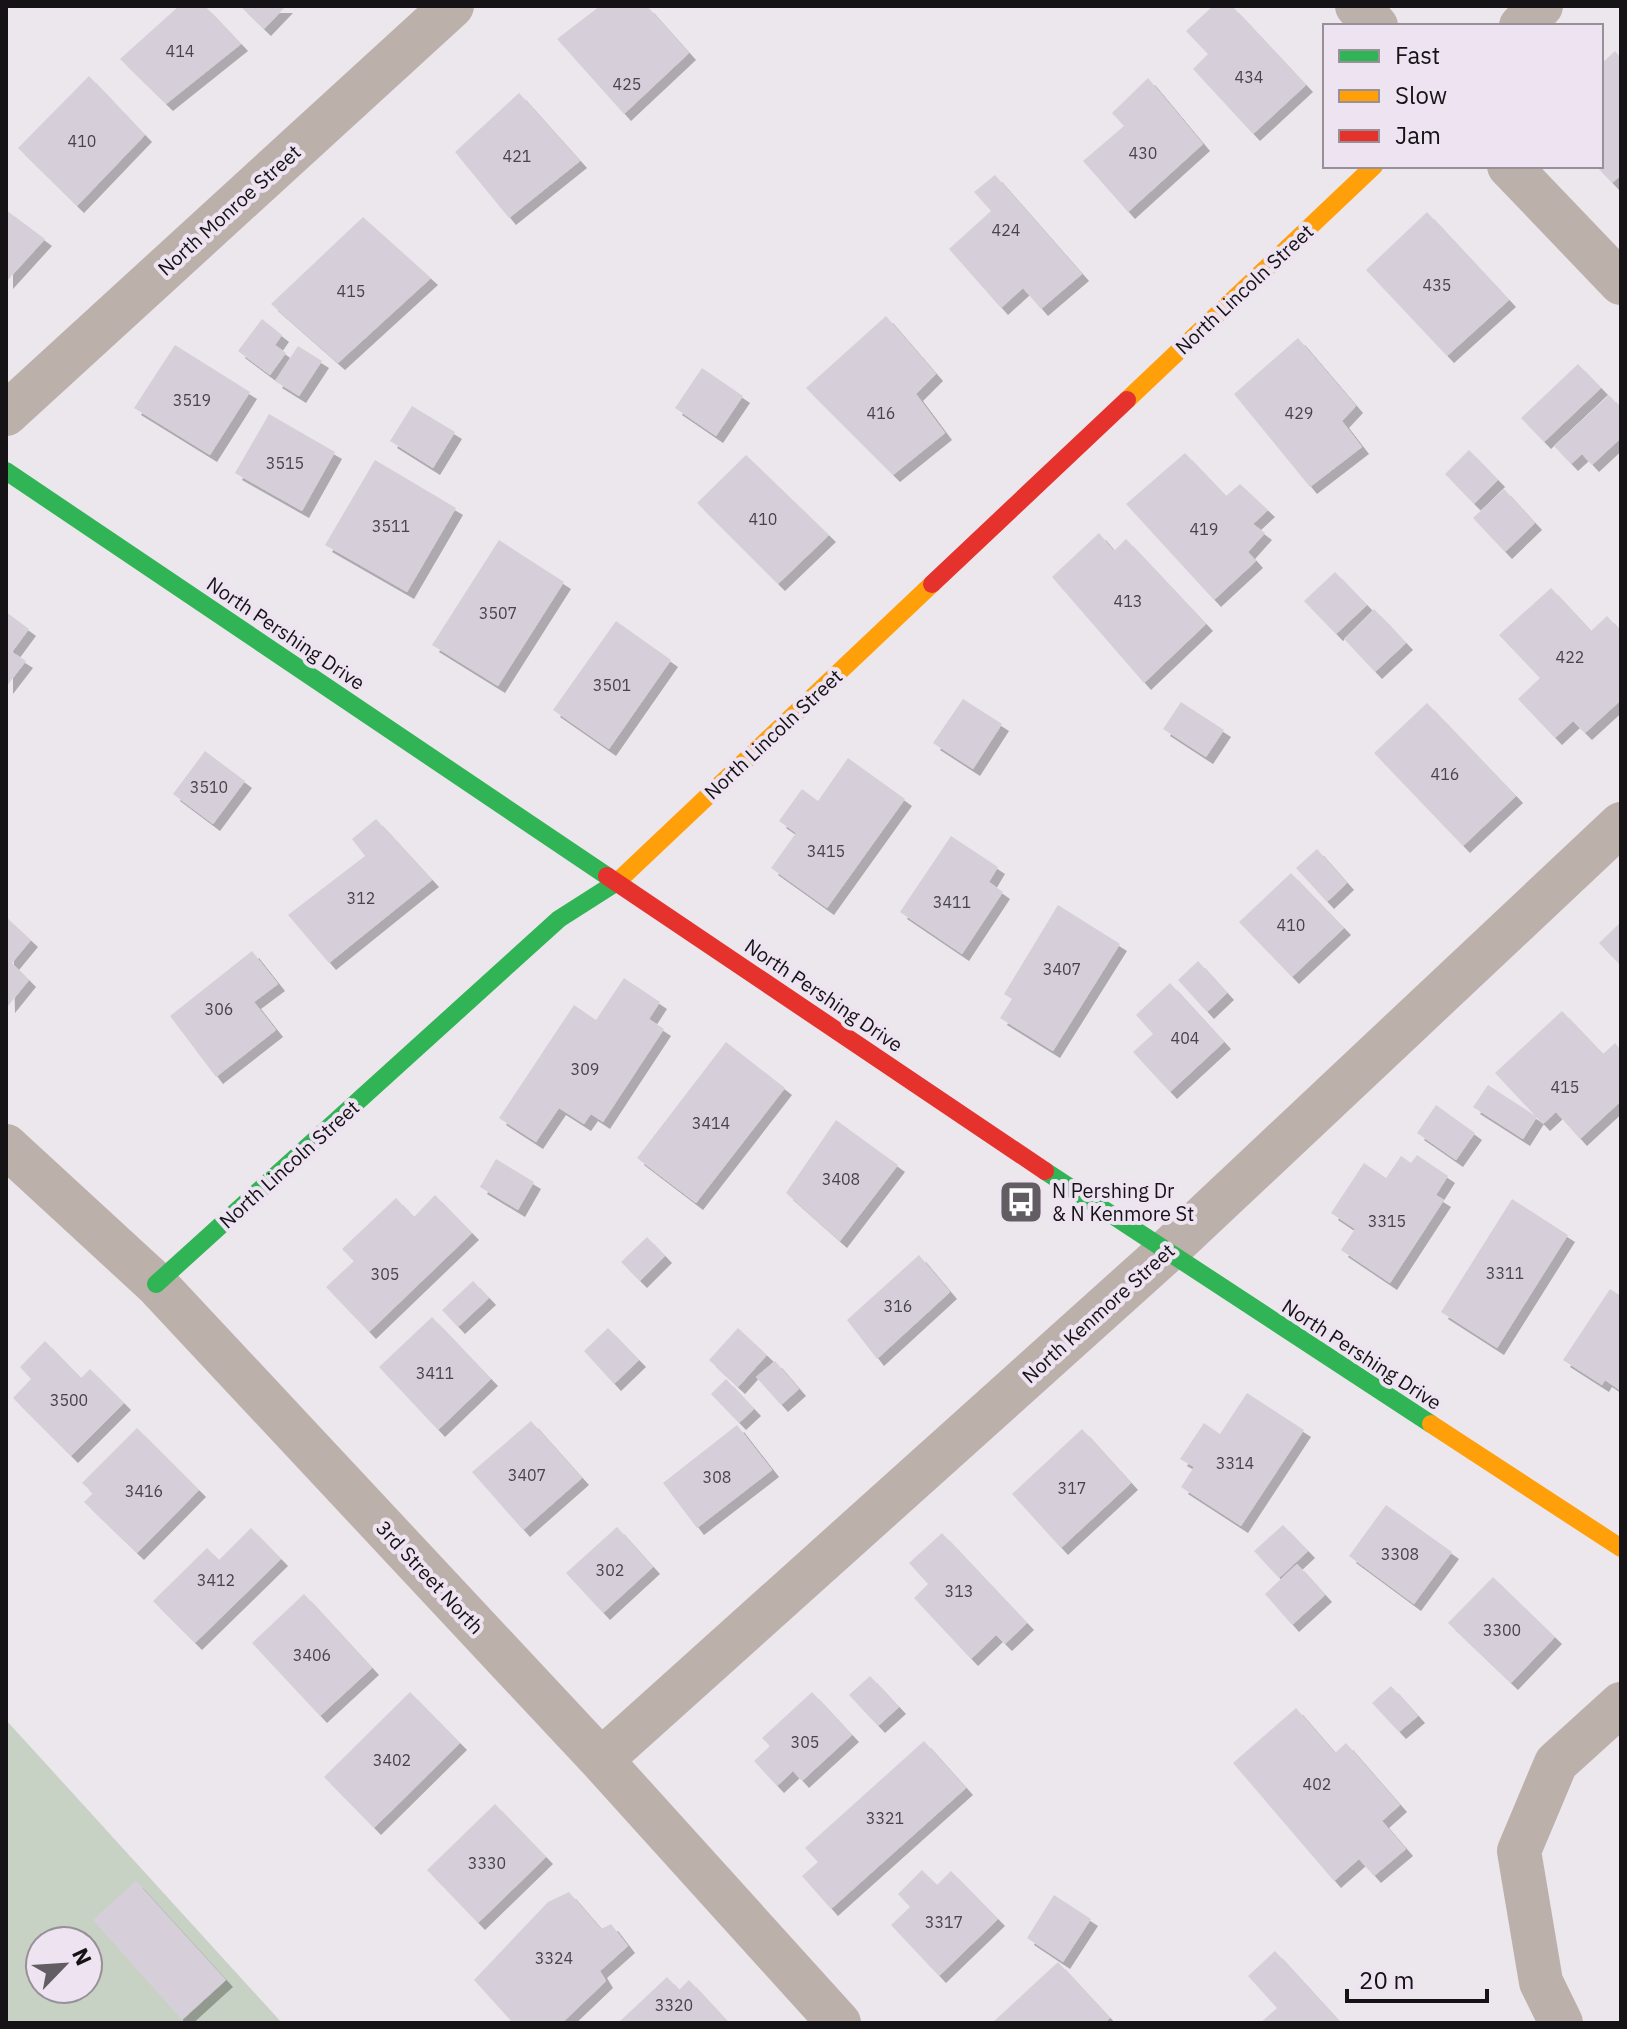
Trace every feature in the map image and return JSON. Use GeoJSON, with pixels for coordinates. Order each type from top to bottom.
{"type":"FeatureCollection","features":[{"type":"Feature","properties":{"kind":"street","name":"North Monroe Street"},"geometry":{"type":"LineString","coordinates":[[6,414],[452,6]]}},
{"type":"Feature","properties":{"kind":"street"},"geometry":{"type":"LineString","coordinates":[[1357,6],[1374,24]]}},
{"type":"Feature","properties":{"kind":"street"},"geometry":{"type":"LineString","coordinates":[[1523,24],[1541,6]]}},
{"type":"Feature","properties":{"kind":"street","name":"North Lincoln Street"},"geometry":{"type":"LineString","coordinates":[[156,1284],[559,919],[617,882],[1372,168]]}},
{"type":"Feature","properties":{"kind":"street"},"geometry":{"type":"LineString","coordinates":[[1511,168],[1621,283]]}},
{"type":"Feature","properties":{"kind":"street","name":"North Pershing Drive"},"geometry":{"type":"LineString","coordinates":[[6,471],[1166,1252],[1621,1548]]}},
{"type":"Feature","properties":{"kind":"street","name":"North Kenmore Street"},"geometry":{"type":"LineString","coordinates":[[601,1760],[1166,1252],[1621,824]]}},
{"type":"Feature","properties":{"kind":"street","name":"3rd Street North"},"geometry":{"type":"LineString","coordinates":[[6,1146],[156,1284],[601,1760],[839,2023]]}},
{"type":"Feature","properties":{"kind":"street"},"geometry":{"type":"LineString","coordinates":[[1561,2023],[1541,1982],[1519,1851],[1556,1763],[1621,1704]]}},
{"type":"Feature","properties":{"kind":"green space"},"geometry":{"type":"Polygon","coordinates":[[[6,1720],[282,2023],[6,2023],[6,1720]]]}},
{"type":"Feature","properties":{"kind":"building"},"geometry":{"type":"Polygon","coordinates":[[[179,6],[205,6],[241,44],[166,104],[120,59],[179,6]]]}},
{"type":"Feature","properties":{"kind":"building"},"geometry":{"type":"Polygon","coordinates":[[[240,6],[286,6],[264,29],[240,6]]]}},
{"type":"Feature","properties":{"kind":"building"},"geometry":{"type":"Polygon","coordinates":[[[600,6],[647,6],[689,53],[624,114],[557,39],[600,6]]]}},
{"type":"Feature","properties":{"kind":"building"},"geometry":{"type":"Polygon","coordinates":[[[1213,6],[1232,6],[1306,85],[1253,134],[1193,69],[1208,54],[1186,31],[1213,6]]]}},
{"type":"Feature","properties":{"kind":"building"},"geometry":{"type":"Polygon","coordinates":[[[1615,51],[1621,58],[1621,175],[1612,183],[1598,168],[1603,168],[1603,62],[1615,51]]]}},
{"type":"Feature","properties":{"kind":"building"},"geometry":{"type":"Polygon","coordinates":[[[89,76],[145,135],[77,206],[18,148],[89,76]]]}},
{"type":"Feature","properties":{"kind":"building"},"geometry":{"type":"Polygon","coordinates":[[[1148,78],[1203,144],[1128,212],[1083,161],[1124,126],[1112,113],[1148,78]]]}},
{"type":"Feature","properties":{"kind":"building"},"geometry":{"type":"Polygon","coordinates":[[[519,93],[580,161],[509,218],[455,152],[519,93]]]}},
{"type":"Feature","properties":{"kind":"building"},"geometry":{"type":"Polygon","coordinates":[[[995,175],[1082,274],[1041,309],[1023,288],[1001,308],[949,249],[991,211],[974,192],[995,175]]]}},
{"type":"Feature","properties":{"kind":"building"},"geometry":{"type":"Polygon","coordinates":[[[6,210],[45,239],[6,282],[6,210]]]}},
{"type":"Feature","properties":{"kind":"building"},"geometry":{"type":"Polygon","coordinates":[[[1427,212],[1509,300],[1447,356],[1366,270],[1427,212]]]}},
{"type":"Feature","properties":{"kind":"building"},"geometry":{"type":"Polygon","coordinates":[[[363,217],[431,278],[338,363],[271,304],[363,217]]]}},
{"type":"Feature","properties":{"kind":"building"},"geometry":{"type":"Polygon","coordinates":[[[886,316],[936,374],[916,394],[945,433],[893,475],[806,388],[886,316]]]}},
{"type":"Feature","properties":{"kind":"building"},"geometry":{"type":"Polygon","coordinates":[[[262,319],[282,335],[275,345],[286,353],[270,375],[238,351],[262,319]]]}},
{"type":"Feature","properties":{"kind":"building"},"geometry":{"type":"Polygon","coordinates":[[[1298,338],[1356,406],[1342,421],[1362,447],[1310,487],[1234,394],[1298,338]]]}},
{"type":"Feature","properties":{"kind":"building"},"geometry":{"type":"Polygon","coordinates":[[[175,345],[250,392],[210,455],[134,408],[175,345]]]}},
{"type":"Feature","properties":{"kind":"building"},"geometry":{"type":"Polygon","coordinates":[[[298,346],[322,361],[299,396],[275,381],[298,346]]]}},
{"type":"Feature","properties":{"kind":"building"},"geometry":{"type":"Polygon","coordinates":[[[1578,364],[1601,388],[1544,442],[1521,418],[1578,364]]]}},
{"type":"Feature","properties":{"kind":"building"},"geometry":{"type":"Polygon","coordinates":[[[702,368],[743,396],[716,436],[675,408],[702,368]]]}},
{"type":"Feature","properties":{"kind":"building"},"geometry":{"type":"Polygon","coordinates":[[[1609,395],[1621,408],[1621,438],[1592,465],[1582,454],[1571,464],[1554,446],[1609,395]]]}},
{"type":"Feature","properties":{"kind":"building"},"geometry":{"type":"Polygon","coordinates":[[[412,406],[455,432],[433,468],[390,441],[412,406]]]}},
{"type":"Feature","properties":{"kind":"building"},"geometry":{"type":"Polygon","coordinates":[[[269,414],[335,452],[302,511],[235,473],[269,414]]]}},
{"type":"Feature","properties":{"kind":"building"},"geometry":{"type":"Polygon","coordinates":[[[1469,450],[1498,480],[1474,504],[1445,474],[1469,450]]]}},
{"type":"Feature","properties":{"kind":"building"},"geometry":{"type":"Polygon","coordinates":[[[1185,453],[1226,496],[1240,484],[1268,510],[1253,524],[1265,533],[1248,552],[1256,561],[1214,600],[1126,504],[1185,453]]]}},
{"type":"Feature","properties":{"kind":"building"},"geometry":{"type":"Polygon","coordinates":[[[746,455],[829,535],[778,584],[697,503],[746,455]]]}},
{"type":"Feature","properties":{"kind":"building"},"geometry":{"type":"Polygon","coordinates":[[[375,460],[456,508],[407,592],[325,545],[375,460]]]}},
{"type":"Feature","properties":{"kind":"building"},"geometry":{"type":"Polygon","coordinates":[[[1504,489],[1535,523],[1505,552],[1473,518],[1504,489]]]}},
{"type":"Feature","properties":{"kind":"building"},"geometry":{"type":"Polygon","coordinates":[[[1099,533],[1114,551],[1126,539],[1206,624],[1144,683],[1052,577],[1099,533]]]}},
{"type":"Feature","properties":{"kind":"building"},"geometry":{"type":"Polygon","coordinates":[[[499,540],[564,582],[498,686],[432,645],[499,540]]]}},
{"type":"Feature","properties":{"kind":"building"},"geometry":{"type":"Polygon","coordinates":[[[1335,572],[1367,605],[1336,634],[1304,601],[1335,572]]]}},
{"type":"Feature","properties":{"kind":"building"},"geometry":{"type":"Polygon","coordinates":[[[1551,588],[1591,631],[1607,616],[1621,631],[1621,700],[1585,733],[1573,721],[1555,738],[1518,699],[1540,678],[1499,635],[1551,588]]]}},
{"type":"Feature","properties":{"kind":"building"},"geometry":{"type":"Polygon","coordinates":[[[1374,609],[1406,643],[1375,672],[1344,639],[1374,609]]]}},
{"type":"Feature","properties":{"kind":"building"},"geometry":{"type":"Polygon","coordinates":[[[6,612],[29,629],[12,652],[26,661],[6,687],[6,612]]]}},
{"type":"Feature","properties":{"kind":"building"},"geometry":{"type":"Polygon","coordinates":[[[616,621],[671,660],[609,749],[553,710],[616,621]]]}},
{"type":"Feature","properties":{"kind":"building"},"geometry":{"type":"Polygon","coordinates":[[[963,699],[1002,724],[973,769],[933,743],[963,699]]]}},
{"type":"Feature","properties":{"kind":"building"},"geometry":{"type":"Polygon","coordinates":[[[1181,702],[1224,730],[1206,757],[1163,729],[1181,702]]]}},
{"type":"Feature","properties":{"kind":"building"},"geometry":{"type":"Polygon","coordinates":[[[1427,703],[1516,796],[1463,846],[1374,753],[1427,703]]]}},
{"type":"Feature","properties":{"kind":"building"},"geometry":{"type":"Polygon","coordinates":[[[205,751],[245,781],[213,824],[173,794],[205,751]]]}},
{"type":"Feature","properties":{"kind":"building"},"geometry":{"type":"Polygon","coordinates":[[[848,758],[905,799],[827,908],[771,868],[796,833],[779,821],[802,789],[818,801],[848,758]]]}},
{"type":"Feature","properties":{"kind":"building"},"geometry":{"type":"Polygon","coordinates":[[[376,819],[432,880],[329,963],[288,915],[365,856],[352,839],[376,819]]]}},
{"type":"Feature","properties":{"kind":"building"},"geometry":{"type":"Polygon","coordinates":[[[951,836],[998,867],[989,882],[1003,892],[962,954],[900,912],[951,836]]]}},
{"type":"Feature","properties":{"kind":"building"},"geometry":{"type":"Polygon","coordinates":[[[1317,849],[1347,883],[1327,902],[1296,868],[1317,849]]]}},
{"type":"Feature","properties":{"kind":"building"},"geometry":{"type":"Polygon","coordinates":[[[1291,873],[1344,928],[1292,977],[1239,922],[1291,873]]]}},
{"type":"Feature","properties":{"kind":"building"},"geometry":{"type":"Polygon","coordinates":[[[1058,905],[1120,944],[1053,1051],[1000,1018],[1012,999],[1004,994],[1058,905]]]}},
{"type":"Feature","properties":{"kind":"building"},"geometry":{"type":"Polygon","coordinates":[[[6,917],[31,940],[12,963],[29,980],[8,1006],[6,917]]]}},
{"type":"Feature","properties":{"kind":"building"},"geometry":{"type":"Polygon","coordinates":[[[1621,922],[1621,966],[1599,943],[1621,922]]]}},
{"type":"Feature","properties":{"kind":"building"},"geometry":{"type":"Polygon","coordinates":[[[252,951],[278,984],[254,1002],[276,1030],[216,1077],[170,1016],[252,951]]]}},
{"type":"Feature","properties":{"kind":"building"},"geometry":{"type":"Polygon","coordinates":[[[1198,961],[1227,993],[1207,1012],[1178,980],[1198,961]]]}},
{"type":"Feature","properties":{"kind":"building"},"geometry":{"type":"Polygon","coordinates":[[[624,978],[660,1002],[649,1019],[664,1029],[603,1122],[591,1114],[584,1124],[559,1108],[536,1142],[499,1118],[574,1005],[596,1020],[624,978]]]}},
{"type":"Feature","properties":{"kind":"building"},"geometry":{"type":"Polygon","coordinates":[[[1170,983],[1224,1042],[1170,1092],[1133,1052],[1153,1034],[1136,1015],[1170,983]]]}},
{"type":"Feature","properties":{"kind":"building"},"geometry":{"type":"Polygon","coordinates":[[[1562,1011],[1603,1054],[1615,1043],[1621,1050],[1621,1101],[1580,1139],[1556,1112],[1543,1124],[1495,1073],[1562,1011]]]}},
{"type":"Feature","properties":{"kind":"building"},"geometry":{"type":"Polygon","coordinates":[[[726,1042],[785,1088],[696,1203],[637,1158],[726,1042]]]}},
{"type":"Feature","properties":{"kind":"building"},"geometry":{"type":"Polygon","coordinates":[[[1488,1085],[1537,1117],[1523,1139],[1473,1107],[1488,1085]]]}},
{"type":"Feature","properties":{"kind":"building"},"geometry":{"type":"Polygon","coordinates":[[[1436,1105],[1475,1133],[1456,1160],[1417,1133],[1436,1105]]]}},
{"type":"Feature","properties":{"kind":"building"},"geometry":{"type":"Polygon","coordinates":[[[836,1120],[898,1165],[840,1241],[786,1193],[836,1120]]]}},
{"type":"Feature","properties":{"kind":"building"},"geometry":{"type":"Polygon","coordinates":[[[1417,1155],[1448,1176],[1436,1195],[1444,1200],[1390,1283],[1341,1250],[1355,1229],[1331,1213],[1364,1163],[1386,1178],[1401,1156],[1411,1163],[1417,1155]]]}},
{"type":"Feature","properties":{"kind":"building"},"geometry":{"type":"Polygon","coordinates":[[[496,1159],[534,1182],[518,1210],[480,1187],[496,1159]]]}},
{"type":"Feature","properties":{"kind":"building"},"geometry":{"type":"Polygon","coordinates":[[[435,1195],[472,1233],[369,1332],[326,1287],[354,1261],[342,1249],[396,1198],[414,1217],[435,1195]]]}},
{"type":"Feature","properties":{"kind":"building"},"geometry":{"type":"Polygon","coordinates":[[[1512,1199],[1568,1235],[1497,1348],[1441,1312],[1512,1199]]]}},
{"type":"Feature","properties":{"kind":"building"},"geometry":{"type":"Polygon","coordinates":[[[647,1237],[665,1256],[640,1281],[621,1262],[647,1237]]]}},
{"type":"Feature","properties":{"kind":"building"},"geometry":{"type":"Polygon","coordinates":[[[919,1255],[950,1292],[877,1359],[847,1320],[919,1255]]]}},
{"type":"Feature","properties":{"kind":"building"},"geometry":{"type":"Polygon","coordinates":[[[473,1281],[489,1298],[458,1327],[442,1310],[473,1281]]]}},
{"type":"Feature","properties":{"kind":"building"},"geometry":{"type":"Polygon","coordinates":[[[1610,1289],[1621,1296],[1621,1391],[1605,1380],[1602,1385],[1563,1360],[1610,1289]]]}},
{"type":"Feature","properties":{"kind":"building"},"geometry":{"type":"Polygon","coordinates":[[[432,1317],[491,1379],[438,1430],[379,1367],[432,1317]]]}},
{"type":"Feature","properties":{"kind":"building"},"geometry":{"type":"Polygon","coordinates":[[[608,1328],[639,1360],[614,1384],[584,1351],[608,1328]]]}},
{"type":"Feature","properties":{"kind":"building"},"geometry":{"type":"Polygon","coordinates":[[[738,1328],[767,1355],[738,1387],[709,1360],[738,1328]]]}},
{"type":"Feature","properties":{"kind":"building"},"geometry":{"type":"Polygon","coordinates":[[[45,1341],[81,1378],[90,1369],[124,1403],[71,1456],[13,1398],[31,1379],[20,1367],[45,1341]]]}},
{"type":"Feature","properties":{"kind":"building"},"geometry":{"type":"Polygon","coordinates":[[[775,1361],[799,1389],[781,1405],[756,1377],[775,1361]]]}},
{"type":"Feature","properties":{"kind":"building"},"geometry":{"type":"Polygon","coordinates":[[[726,1379],[754,1409],[739,1423],[711,1394],[726,1379]]]}},
{"type":"Feature","properties":{"kind":"building"},"geometry":{"type":"Polygon","coordinates":[[[1247,1393],[1304,1430],[1241,1526],[1181,1487],[1194,1467],[1180,1459],[1204,1423],[1220,1434],[1247,1393]]]}},
{"type":"Feature","properties":{"kind":"building"},"geometry":{"type":"Polygon","coordinates":[[[531,1421],[582,1478],[523,1530],[472,1472],[531,1421]]]}},
{"type":"Feature","properties":{"kind":"building"},"geometry":{"type":"Polygon","coordinates":[[[737,1425],[772,1470],[697,1528],[663,1483],[737,1425]]]}},
{"type":"Feature","properties":{"kind":"building"},"geometry":{"type":"Polygon","coordinates":[[[137,1428],[199,1490],[137,1553],[84,1502],[93,1493],[82,1483],[137,1428]]]}},
{"type":"Feature","properties":{"kind":"building"},"geometry":{"type":"Polygon","coordinates":[[[1082,1429],[1131,1483],[1061,1548],[1012,1494],[1082,1429]]]}},
{"type":"Feature","properties":{"kind":"building"},"geometry":{"type":"Polygon","coordinates":[[[1386,1505],[1452,1552],[1414,1604],[1349,1556],[1386,1505]]]}},
{"type":"Feature","properties":{"kind":"building"},"geometry":{"type":"Polygon","coordinates":[[[1283,1525],[1308,1551],[1279,1578],[1254,1551],[1283,1525]]]}},
{"type":"Feature","properties":{"kind":"building"},"geometry":{"type":"Polygon","coordinates":[[[617,1527],[653,1567],[603,1613],[566,1573],[617,1527]]]}},
{"type":"Feature","properties":{"kind":"building"},"geometry":{"type":"Polygon","coordinates":[[[251,1528],[281,1559],[195,1643],[153,1601],[207,1548],[219,1560],[251,1528]]]}},
{"type":"Feature","properties":{"kind":"building"},"geometry":{"type":"Polygon","coordinates":[[[942,1533],[1027,1623],[1005,1644],[996,1635],[971,1659],[914,1598],[928,1584],[909,1563],[942,1533]]]}},
{"type":"Feature","properties":{"kind":"building"},"geometry":{"type":"Polygon","coordinates":[[[1297,1564],[1325,1595],[1292,1625],[1265,1594],[1297,1564]]]}},
{"type":"Feature","properties":{"kind":"building"},"geometry":{"type":"Polygon","coordinates":[[[1493,1577],[1555,1637],[1511,1683],[1448,1623],[1493,1577]]]}},
{"type":"Feature","properties":{"kind":"building"},"geometry":{"type":"Polygon","coordinates":[[[304,1594],[372,1668],[320,1716],[252,1643],[304,1594]]]}},
{"type":"Feature","properties":{"kind":"building"},"geometry":{"type":"Polygon","coordinates":[[[870,1676],[899,1707],[878,1726],[849,1695],[870,1676]]]}},
{"type":"Feature","properties":{"kind":"building"},"geometry":{"type":"Polygon","coordinates":[[[1391,1686],[1418,1716],[1399,1732],[1372,1703],[1391,1686]]]}},
{"type":"Feature","properties":{"kind":"building"},"geometry":{"type":"Polygon","coordinates":[[[410,1692],[460,1743],[374,1828],[324,1777],[410,1692]]]}},
{"type":"Feature","properties":{"kind":"building"},"geometry":{"type":"Polygon","coordinates":[[[812,1692],[852,1735],[802,1781],[793,1771],[777,1786],[754,1761],[770,1746],[762,1738],[812,1692]]]}},
{"type":"Feature","properties":{"kind":"building"},"geometry":{"type":"Polygon","coordinates":[[[1296,1708],[1335,1753],[1346,1743],[1400,1805],[1382,1821],[1406,1849],[1374,1876],[1359,1859],[1334,1881],[1233,1763],[1296,1708]]]}},
{"type":"Feature","properties":{"kind":"building"},"geometry":{"type":"Polygon","coordinates":[[[924,1741],[966,1788],[831,1909],[802,1876],[818,1862],[805,1848],[924,1741]]]}},
{"type":"Feature","properties":{"kind":"building"},"geometry":{"type":"Polygon","coordinates":[[[495,1804],[546,1857],[478,1923],[427,1870],[495,1804]]]}},
{"type":"Feature","properties":{"kind":"building"},"geometry":{"type":"Polygon","coordinates":[[[922,1870],[937,1885],[951,1871],[998,1919],[939,1976],[891,1925],[910,1907],[898,1894],[922,1870]]]}},
{"type":"Feature","properties":{"kind":"building"},"geometry":{"type":"Polygon","coordinates":[[[136,1881],[226,1980],[182,2020],[104,1932],[104,1925],[97,1925],[93,1920],[136,1881]]]}},
{"type":"Feature","properties":{"kind":"building"},"geometry":{"type":"Polygon","coordinates":[[[569,1892],[601,1929],[611,1924],[628,1946],[600,1971],[606,1981],[562,2023],[513,2023],[474,1980],[548,1902],[569,1892]]]}},
{"type":"Feature","properties":{"kind":"building"},"geometry":{"type":"Polygon","coordinates":[[[1054,1895],[1091,1919],[1063,1962],[1027,1938],[1054,1895]]]}},
{"type":"Feature","properties":{"kind":"building"},"geometry":{"type":"Polygon","coordinates":[[[1275,1951],[1341,2023],[1260,2023],[1277,2008],[1248,1976],[1275,1951]]]}},
{"type":"Feature","properties":{"kind":"building"},"geometry":{"type":"Polygon","coordinates":[[[1058,1962],[1110,2018],[1105,2023],[992,2023],[1058,1962]]]}},
{"type":"Feature","properties":{"kind":"building"},"geometry":{"type":"Polygon","coordinates":[[[667,1977],[679,1990],[689,1980],[727,2021],[618,2023],[667,1977]]]}},
{"type":"Feature","properties":{"kind":"traffic: fast"},"geometry":{"type":"LineString","coordinates":[[6,471],[607,876]]}},
{"type":"Feature","properties":{"kind":"traffic: fast"},"geometry":{"type":"LineString","coordinates":[[156,1284],[559,919],[617,882]]}},
{"type":"Feature","properties":{"kind":"traffic: fast"},"geometry":{"type":"LineString","coordinates":[[1045,1171],[1431,1424]]}},
{"type":"Feature","properties":{"kind":"traffic: slow"},"geometry":{"type":"LineString","coordinates":[[1127,400],[1372,168]]}},
{"type":"Feature","properties":{"kind":"traffic: slow"},"geometry":{"type":"LineString","coordinates":[[617,882],[932,584]]}},
{"type":"Feature","properties":{"kind":"traffic: slow"},"geometry":{"type":"LineString","coordinates":[[1431,1424],[1621,1548]]}},
{"type":"Feature","properties":{"kind":"traffic: jam"},"geometry":{"type":"LineString","coordinates":[[932,584],[1127,400]]}},
{"type":"Feature","properties":{"kind":"traffic: jam"},"geometry":{"type":"LineString","coordinates":[[607,876],[1045,1171]]}},
{"type":"Feature","properties":{"kind":"place","name":"N Pershing Dr & N Kenmore St"},"geometry":{"type":"Point","coordinates":[1021,1202]}}]}
